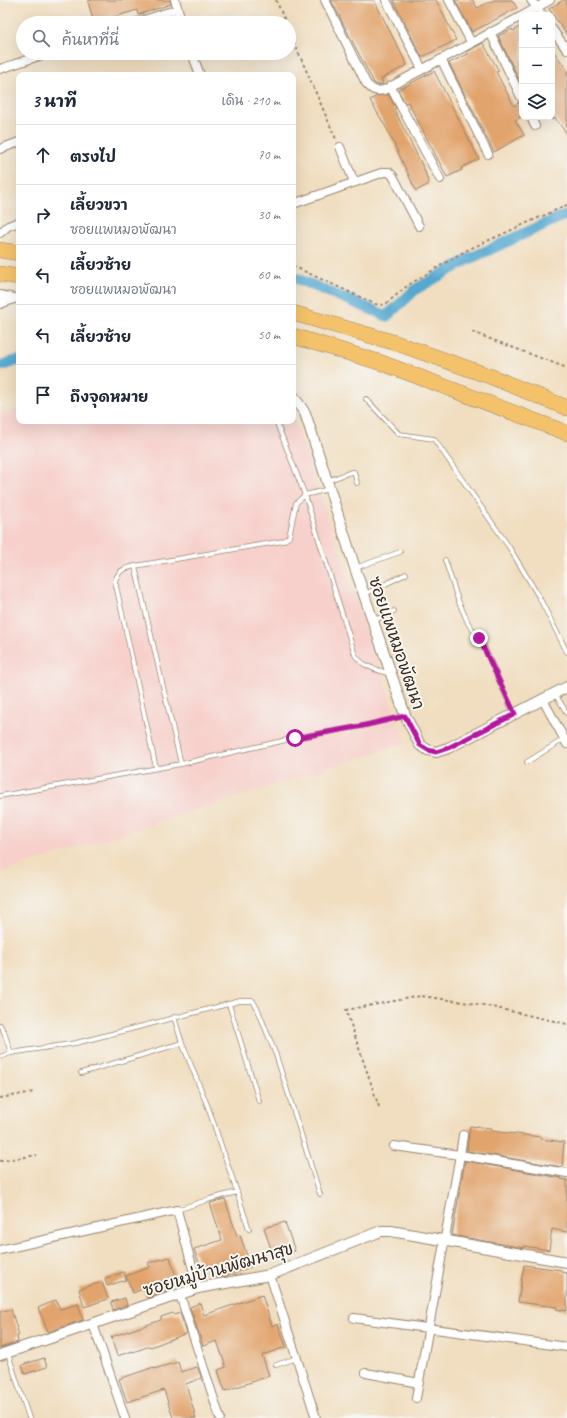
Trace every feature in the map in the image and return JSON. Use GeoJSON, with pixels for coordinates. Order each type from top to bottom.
{"type":"FeatureCollection","features":[{"type":"Feature","properties":{"kind":"highway"},"geometry":{"type":"LineString","coordinates":[[0,250],[16,253]]}},
{"type":"Feature","properties":{"kind":"highway"},"geometry":{"type":"LineString","coordinates":[[0,274],[16,277]]}},
{"type":"Feature","properties":{"kind":"highway"},"geometry":{"type":"LineString","coordinates":[[296,314],[396,343],[492,377],[567,408]]}},
{"type":"Feature","properties":{"kind":"highway"},"geometry":{"type":"LineString","coordinates":[[296,337],[382,363],[567,433]]}},
{"type":"Feature","properties":{"kind":"street"},"geometry":{"type":"LineString","coordinates":[[175,0],[180,16]]}},
{"type":"Feature","properties":{"kind":"street"},"geometry":{"type":"LineString","coordinates":[[325,0],[366,83],[376,92],[384,90],[471,42],[519,18]]}},
{"type":"Feature","properties":{"kind":"street"},"geometry":{"type":"LineString","coordinates":[[386,0],[422,69]]}},
{"type":"Feature","properties":{"kind":"street"},"geometry":{"type":"LineString","coordinates":[[449,0],[471,42]]}},
{"type":"Feature","properties":{"kind":"street"},"geometry":{"type":"LineString","coordinates":[[531,0],[539,12],[550,0]]}},
{"type":"Feature","properties":{"kind":"street"},"geometry":{"type":"LineString","coordinates":[[156,16],[178,9]]}},
{"type":"Feature","properties":{"kind":"street"},"geometry":{"type":"LineString","coordinates":[[490,32],[519,92]]}},
{"type":"Feature","properties":{"kind":"street"},"geometry":{"type":"LineString","coordinates":[[555,33],[567,50]]}},
{"type":"Feature","properties":{"kind":"street"},"geometry":{"type":"LineString","coordinates":[[441,59],[488,154]]}},
{"type":"Feature","properties":{"kind":"street"},"geometry":{"type":"LineString","coordinates":[[0,70],[28,60]]}},
{"type":"Feature","properties":{"kind":"street"},"geometry":{"type":"LineString","coordinates":[[195,60],[199,72]]}},
{"type":"Feature","properties":{"kind":"street"},"geometry":{"type":"LineString","coordinates":[[390,86],[440,179]]}},
{"type":"Feature","properties":{"kind":"street"},"geometry":{"type":"LineString","coordinates":[[532,120],[535,126]]}},
{"type":"Feature","properties":{"kind":"street"},"geometry":{"type":"LineString","coordinates":[[0,149],[16,143]]}},
{"type":"Feature","properties":{"kind":"street"},"geometry":{"type":"LineString","coordinates":[[340,147],[354,182]]}},
{"type":"Feature","properties":{"kind":"street"},"geometry":{"type":"LineString","coordinates":[[296,203],[384,172],[389,172],[393,176],[419,226]]}},
{"type":"Feature","properties":{"kind":"street"},"geometry":{"type":"LineString","coordinates":[[0,233],[8,226],[16,223]]}},
{"type":"Feature","properties":{"kind":"street"},"geometry":{"type":"LineString","coordinates":[[0,295],[16,298]]}},
{"type":"Feature","properties":{"kind":"street"},"geometry":{"type":"LineString","coordinates":[[0,304],[16,298]]}},
{"type":"Feature","properties":{"kind":"street","name":"ซอยแพหมอพัฒนา"},"geometry":{"type":"LineString","coordinates":[[296,400],[305,413],[372,621],[405,716],[420,745],[428,750],[436,752],[448,748],[567,688]]}},
{"type":"Feature","properties":{"kind":"street"},"geometry":{"type":"LineString","coordinates":[[542,700],[566,742]]}},
{"type":"Feature","properties":{"kind":"street"},"geometry":{"type":"LineString","coordinates":[[416,1398],[463,1135]]}},
{"type":"Feature","properties":{"kind":"street"},"geometry":{"type":"LineString","coordinates":[[394,1146],[460,1155],[567,1174]]}},
{"type":"Feature","properties":{"kind":"street"},"geometry":{"type":"LineString","coordinates":[[0,1250],[177,1210],[198,1288]]}},
{"type":"Feature","properties":{"kind":"street","name":"ซอยหมู่บ้านพัฒนาสุข"},"geometry":{"type":"LineString","coordinates":[[4,1354],[198,1288],[270,1275],[381,1232],[391,1231],[567,1262]]}},
{"type":"Feature","properties":{"kind":"street"},"geometry":{"type":"LineString","coordinates":[[270,1275],[316,1418]]}},
{"type":"Feature","properties":{"kind":"street"},"geometry":{"type":"LineString","coordinates":[[180,1295],[220,1418]]}},
{"type":"Feature","properties":{"kind":"street"},"geometry":{"type":"LineString","coordinates":[[354,1318],[567,1347]]}},
{"type":"Feature","properties":{"kind":"street"},"geometry":{"type":"LineString","coordinates":[[93,1324],[125,1418]]}},
{"type":"Feature","properties":{"kind":"street"},"geometry":{"type":"LineString","coordinates":[[366,1373],[419,1383]]}},
{"type":"Feature","properties":{"kind":"lane"},"geometry":{"type":"LineString","coordinates":[[366,399],[399,434],[434,439],[509,547],[539,597],[567,652]]}},
{"type":"Feature","properties":{"kind":"lane"},"geometry":{"type":"LineString","coordinates":[[277,424],[305,495],[355,654],[360,662],[366,666],[391,674]]}},
{"type":"Feature","properties":{"kind":"lane"},"geometry":{"type":"LineString","coordinates":[[156,768],[115,581],[117,574],[122,570],[135,566],[283,541],[289,537],[296,503],[305,495],[328,485],[351,472],[356,474],[357,483]]}},
{"type":"Feature","properties":{"kind":"lane"},"geometry":{"type":"LineString","coordinates":[[355,568],[400,552]]}},
{"type":"Feature","properties":{"kind":"lane"},"geometry":{"type":"LineString","coordinates":[[445,560],[458,600],[468,623],[482,644],[515,714]]}},
{"type":"Feature","properties":{"kind":"lane"},"geometry":{"type":"LineString","coordinates":[[135,566],[181,764]]}},
{"type":"Feature","properties":{"kind":"lane"},"geometry":{"type":"LineString","coordinates":[[364,595],[406,574]]}},
{"type":"Feature","properties":{"kind":"lane"},"geometry":{"type":"LineString","coordinates":[[372,621],[394,611]]}},
{"type":"Feature","properties":{"kind":"lane"},"geometry":{"type":"LineString","coordinates":[[554,694],[567,713]]}},
{"type":"Feature","properties":{"kind":"lane"},"geometry":{"type":"LineString","coordinates":[[0,796],[181,764],[295,738],[362,726],[405,716]]}},
{"type":"Feature","properties":{"kind":"lane"},"geometry":{"type":"LineString","coordinates":[[527,762],[566,742]]}},
{"type":"Feature","properties":{"kind":"lane"},"geometry":{"type":"LineString","coordinates":[[0,1057],[10,1053],[76,1042],[240,1001],[253,1001],[276,1054],[320,1194]]}},
{"type":"Feature","properties":{"kind":"lane"},"geometry":{"type":"LineString","coordinates":[[229,1004],[259,1101]]}},
{"type":"Feature","properties":{"kind":"lane"},"geometry":{"type":"LineString","coordinates":[[174,1017],[182,1043],[208,1107],[249,1229]]}},
{"type":"Feature","properties":{"kind":"lane"},"geometry":{"type":"LineString","coordinates":[[0,1026],[4,1032],[10,1053]]}},
{"type":"Feature","properties":{"kind":"lane"},"geometry":{"type":"LineString","coordinates":[[81,1074],[182,1043]]}},
{"type":"Feature","properties":{"kind":"lane"},"geometry":{"type":"LineString","coordinates":[[177,1210],[237,1192]]}},
{"type":"Feature","properties":{"kind":"lane"},"geometry":{"type":"LineString","coordinates":[[4,1354],[29,1418]]}},
{"type":"Feature","properties":{"kind":"lane"},"geometry":{"type":"LineString","coordinates":[[276,1365],[297,1358]]}},
{"type":"Feature","properties":{"kind":"path"},"geometry":{"type":"LineString","coordinates":[[276,0],[283,16]]}},
{"type":"Feature","properties":{"kind":"path"},"geometry":{"type":"LineString","coordinates":[[296,46],[340,147]]}},
{"type":"Feature","properties":{"kind":"path"},"geometry":{"type":"LineString","coordinates":[[296,267],[375,304],[382,305],[390,302],[406,286],[465,251],[567,205]]}},
{"type":"Feature","properties":{"kind":"path"},"geometry":{"type":"LineString","coordinates":[[472,332],[567,368]]}},
{"type":"Feature","properties":{"kind":"path"},"geometry":{"type":"LineString","coordinates":[[380,1107],[346,1010],[422,996],[483,1005],[567,1024]]}},
{"type":"Feature","properties":{"kind":"path"},"geometry":{"type":"LineString","coordinates":[[0,1098],[34,1092]]}},
{"type":"Feature","properties":{"kind":"path"},"geometry":{"type":"LineString","coordinates":[[0,1161],[36,1155]]}},
{"type":"Feature","properties":{"kind":"shaded area"},"geometry":{"type":"Polygon","coordinates":[[[16,410],[16,424],[295,424],[405,743],[0,873],[0,415],[16,410]]]}},
{"type":"Feature","properties":{"kind":"building"},"geometry":{"type":"Polygon","coordinates":[[[170,0],[171,4],[138,15],[137,10],[117,16],[92,16],[88,1],[170,0]]]}},
{"type":"Feature","properties":{"kind":"building"},"geometry":{"type":"Polygon","coordinates":[[[331,0],[374,0],[407,65],[381,79],[383,84],[378,85],[374,83],[331,0]]]}},
{"type":"Feature","properties":{"kind":"building"},"geometry":{"type":"Polygon","coordinates":[[[393,0],[436,0],[456,40],[422,57],[393,0]]]}},
{"type":"Feature","properties":{"kind":"building"},"geometry":{"type":"Polygon","coordinates":[[[455,0],[473,0],[477,8],[494,0],[512,0],[517,8],[472,32],[455,0]]]}},
{"type":"Feature","properties":{"kind":"building"},"geometry":{"type":"Polygon","coordinates":[[[563,0],[567,0],[567,35],[555,18],[555,12],[551,12],[549,9],[563,0]]]}},
{"type":"Feature","properties":{"kind":"building"},"geometry":{"type":"Polygon","coordinates":[[[519,27],[519,80],[498,36],[512,29],[513,31],[519,27]]]}},
{"type":"Feature","properties":{"kind":"building"},"geometry":{"type":"Polygon","coordinates":[[[483,43],[499,71],[496,72],[514,106],[519,103],[519,118],[515,120],[524,135],[494,152],[449,63],[468,54],[467,52],[483,43]]]}},
{"type":"Feature","properties":{"kind":"building"},"geometry":{"type":"Polygon","coordinates":[[[555,53],[567,70],[567,134],[555,118],[555,53]]]}},
{"type":"Feature","properties":{"kind":"building"},"geometry":{"type":"Polygon","coordinates":[[[434,71],[479,159],[461,168],[462,170],[447,177],[408,102],[405,103],[398,90],[434,71]]]}},
{"type":"Feature","properties":{"kind":"building"},"geometry":{"type":"Polygon","coordinates":[[[388,94],[424,169],[429,184],[416,191],[388,131],[370,100],[377,96],[388,94]]]}},
{"type":"Feature","properties":{"kind":"building"},"geometry":{"type":"Polygon","coordinates":[[[470,1126],[491,1128],[491,1131],[541,1137],[541,1139],[564,1142],[562,1167],[467,1151],[470,1126]]]}},
{"type":"Feature","properties":{"kind":"building"},"geometry":{"type":"Polygon","coordinates":[[[465,1161],[567,1180],[567,1232],[552,1229],[549,1250],[524,1246],[524,1248],[452,1235],[465,1161]]]}},
{"type":"Feature","properties":{"kind":"building"},"geometry":{"type":"Polygon","coordinates":[[[225,1199],[237,1236],[240,1235],[251,1267],[217,1278],[212,1265],[201,1269],[194,1249],[222,1240],[210,1203],[225,1199]]]}},
{"type":"Feature","properties":{"kind":"building"},"geometry":{"type":"Polygon","coordinates":[[[285,1222],[295,1251],[274,1258],[264,1228],[285,1222]]]}},
{"type":"Feature","properties":{"kind":"building"},"geometry":{"type":"Polygon","coordinates":[[[170,1257],[176,1276],[162,1281],[166,1292],[147,1298],[143,1289],[133,1293],[126,1276],[150,1267],[148,1263],[170,1257]]]}},
{"type":"Feature","properties":{"kind":"building"},"geometry":{"type":"Polygon","coordinates":[[[524,1265],[561,1270],[561,1272],[567,1273],[567,1311],[556,1309],[557,1307],[518,1302],[524,1265]]]}},
{"type":"Feature","properties":{"kind":"building"},"geometry":{"type":"Polygon","coordinates":[[[124,1272],[126,1280],[107,1286],[105,1278],[124,1272]]]}},
{"type":"Feature","properties":{"kind":"building"},"geometry":{"type":"Polygon","coordinates":[[[102,1282],[108,1299],[84,1307],[79,1289],[102,1282]]]}},
{"type":"Feature","properties":{"kind":"building"},"geometry":{"type":"Polygon","coordinates":[[[262,1295],[272,1326],[278,1324],[286,1347],[262,1355],[269,1376],[225,1391],[218,1370],[226,1367],[217,1341],[203,1346],[190,1307],[200,1303],[204,1315],[262,1295]]]}},
{"type":"Feature","properties":{"kind":"building"},"geometry":{"type":"Polygon","coordinates":[[[125,1298],[127,1305],[113,1310],[111,1302],[125,1298]]]}},
{"type":"Feature","properties":{"kind":"building"},"geometry":{"type":"Polygon","coordinates":[[[56,1300],[60,1309],[78,1304],[83,1320],[48,1332],[38,1308],[56,1300]]]}},
{"type":"Feature","properties":{"kind":"building"},"geometry":{"type":"Polygon","coordinates":[[[11,1309],[19,1335],[17,1336],[18,1342],[0,1348],[0,1312],[11,1309]]]}},
{"type":"Feature","properties":{"kind":"building"},"geometry":{"type":"Polygon","coordinates":[[[173,1313],[174,1315],[180,1313],[187,1333],[151,1347],[150,1346],[117,1356],[111,1337],[161,1320],[161,1317],[173,1313]]]}},
{"type":"Feature","properties":{"kind":"building"},"geometry":{"type":"Polygon","coordinates":[[[44,1358],[47,1367],[25,1374],[22,1365],[44,1358]]]}},
{"type":"Feature","properties":{"kind":"building"},"geometry":{"type":"Polygon","coordinates":[[[178,1362],[181,1372],[197,1367],[201,1376],[201,1378],[186,1384],[196,1418],[173,1418],[164,1390],[127,1402],[119,1379],[154,1367],[154,1369],[178,1362]]]}},
{"type":"Feature","properties":{"kind":"waterway"},"geometry":{"type":"LineString","coordinates":[[296,278],[387,316],[416,289],[469,259],[567,214]]}},
{"type":"Feature","properties":{"kind":"waterway"},"geometry":{"type":"LineString","coordinates":[[0,366],[16,361]]}},
{"type":"Feature","properties":{"kind":"route"},"geometry":{"type":"LineString","coordinates":[[295,738],[362,726],[405,716],[420,745],[428,750],[436,752],[448,748],[515,714],[479,638]]}}]}
